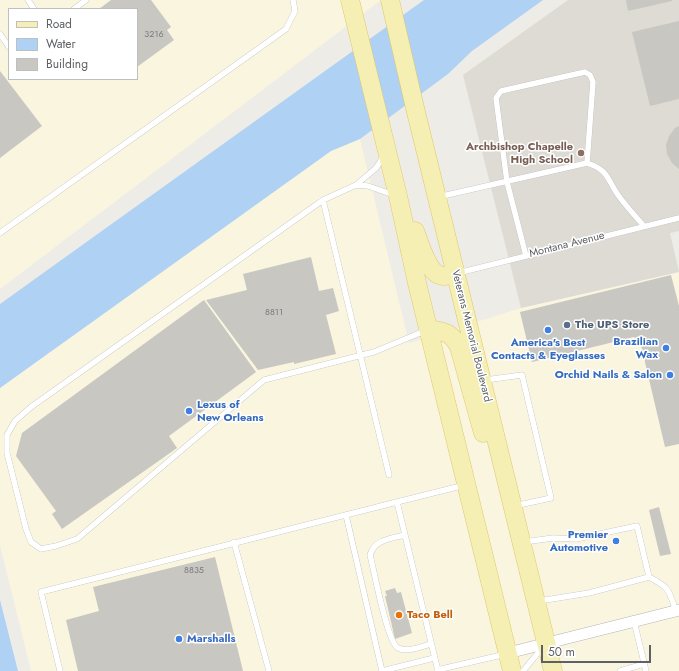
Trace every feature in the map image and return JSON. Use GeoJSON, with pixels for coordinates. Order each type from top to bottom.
{"type":"FeatureCollection","features":[{"type":"Feature","properties":{"kind":"main road"},"geometry":{"type":"LineString","coordinates":[[350,0],[398,196],[417,283],[512,671]]}},
{"type":"Feature","properties":{"kind":"main road","name":"Veterans Memorial Boulevard"},"geometry":{"type":"LineString","coordinates":[[390,2],[553,671]]}},
{"type":"Feature","properties":{"kind":"main road"},"geometry":{"type":"LineString","coordinates":[[398,196],[423,252],[435,273],[443,276],[456,274]]}},
{"type":"Feature","properties":{"kind":"main road"},"geometry":{"type":"LineString","coordinates":[[429,329],[448,333],[454,338],[459,347],[497,485],[513,507]]}},
{"type":"Feature","properties":{"kind":"street"},"geometry":{"type":"LineString","coordinates":[[508,653],[678,610]]}},
{"type":"Feature","properties":{"kind":"lane"},"geometry":{"type":"LineString","coordinates":[[75,8],[86,0]]}},
{"type":"Feature","properties":{"kind":"lane"},"geometry":{"type":"LineString","coordinates":[[0,233],[286,29],[294,11],[294,0]]}},
{"type":"Feature","properties":{"kind":"lane"},"geometry":{"type":"LineString","coordinates":[[0,34],[8,46]]}},
{"type":"Feature","properties":{"kind":"lane"},"geometry":{"type":"LineString","coordinates":[[526,256],[507,182],[496,98],[501,91],[585,72],[590,75],[593,82],[587,163]]}},
{"type":"Feature","properties":{"kind":"lane"},"geometry":{"type":"LineString","coordinates":[[386,146],[376,168],[356,185],[323,200],[31,407],[15,421],[7,435],[7,453],[26,529],[31,542],[41,549],[77,539],[264,380],[374,352],[429,329]]}},
{"type":"Feature","properties":{"kind":"lane"},"geometry":{"type":"LineString","coordinates":[[437,197],[587,163],[598,167],[608,175],[617,194],[644,226]]}},
{"type":"Feature","properties":{"kind":"lane"},"geometry":{"type":"LineString","coordinates":[[356,185],[368,186],[398,196]]}},
{"type":"Feature","properties":{"kind":"lane"},"geometry":{"type":"LineString","coordinates":[[323,200],[389,475]]}},
{"type":"Feature","properties":{"kind":"lane","name":"Montana Avenue"},"geometry":{"type":"LineString","coordinates":[[456,274],[679,218]]}},
{"type":"Feature","properties":{"kind":"lane"},"geometry":{"type":"LineString","coordinates":[[482,381],[522,375],[551,498],[513,507]]}},
{"type":"Feature","properties":{"kind":"lane"},"geometry":{"type":"LineString","coordinates":[[60,671],[41,592],[234,542],[467,485]]}},
{"type":"Feature","properties":{"kind":"lane"},"geometry":{"type":"LineString","coordinates":[[397,502],[438,670],[508,653]]}},
{"type":"Feature","properties":{"kind":"lane"},"geometry":{"type":"LineString","coordinates":[[346,515],[382,671],[434,658]]}},
{"type":"Feature","properties":{"kind":"lane"},"geometry":{"type":"LineString","coordinates":[[522,543],[547,539],[576,539],[637,526],[649,577]]}},
{"type":"Feature","properties":{"kind":"lane"},"geometry":{"type":"LineString","coordinates":[[405,535],[377,543],[372,548],[370,555],[390,637],[394,645],[399,649],[406,650],[431,644]]}},
{"type":"Feature","properties":{"kind":"lane"},"geometry":{"type":"LineString","coordinates":[[234,542],[269,671]]}},
{"type":"Feature","properties":{"kind":"lane"},"geometry":{"type":"LineString","coordinates":[[536,602],[589,593],[649,577],[666,586],[678,610]]}},
{"type":"Feature","properties":{"kind":"lane"},"geometry":{"type":"LineString","coordinates":[[634,621],[646,671]]}},
{"type":"Feature","properties":{"kind":"lane"},"geometry":{"type":"LineString","coordinates":[[523,671],[546,643]]}},
{"type":"Feature","properties":{"kind":"lane"},"geometry":{"type":"LineString","coordinates":[[620,671],[644,664]]}},
{"type":"Feature","properties":{"kind":"shaded area"},"geometry":{"type":"Polygon","coordinates":[[[0,0],[381,0],[0,289],[0,0]]]}},
{"type":"Feature","properties":{"kind":"shaded area","name":"Archbishop Chapelle High School"},"geometry":{"type":"Polygon","coordinates":[[[568,0],[679,0],[679,231],[670,233],[679,272],[521,308],[463,75],[568,0]]]}},
{"type":"Feature","properties":{"kind":"shaded area"},"geometry":{"type":"Polygon","coordinates":[[[360,139],[409,343],[521,308],[679,272],[679,671],[31,671],[0,545],[0,388],[331,151],[360,139]]]}},
{"type":"Feature","properties":{"kind":"water"},"geometry":{"type":"Polygon","coordinates":[[[424,0],[543,0],[472,51],[448,74],[360,139],[331,151],[0,388],[0,304],[424,0]]]}},
{"type":"Feature","properties":{"kind":"water"},"geometry":{"type":"Polygon","coordinates":[[[0,600],[18,671],[0,671],[0,600]]]}},
{"type":"Feature","properties":{"kind":"building"},"geometry":{"type":"Polygon","coordinates":[[[111,0],[151,0],[171,27],[167,30],[174,40],[138,66],[138,8],[100,8],[111,0]]]}},
{"type":"Feature","properties":{"kind":"building"},"geometry":{"type":"Polygon","coordinates":[[[626,0],[672,0],[672,1],[628,11],[626,0]]]}},
{"type":"Feature","properties":{"kind":"building"},"geometry":{"type":"Polygon","coordinates":[[[679,21],[679,99],[650,106],[632,32],[679,21]]]}},
{"type":"Feature","properties":{"kind":"building"},"geometry":{"type":"Polygon","coordinates":[[[0,71],[42,126],[0,158],[0,71]]]}},
{"type":"Feature","properties":{"kind":"building"},"geometry":{"type":"Polygon","coordinates":[[[679,126],[679,169],[672,163],[667,154],[666,145],[669,136],[675,128],[679,126]]]}},
{"type":"Feature","properties":{"kind":"building"},"geometry":{"type":"Polygon","coordinates":[[[311,257],[319,291],[333,288],[339,311],[326,315],[336,354],[294,364],[294,362],[258,370],[206,300],[247,290],[243,274],[311,257]]]}},
{"type":"Feature","properties":{"kind":"building"},"geometry":{"type":"Polygon","coordinates":[[[671,275],[679,306],[679,444],[665,447],[640,341],[634,337],[532,362],[520,312],[671,275]]]}},
{"type":"Feature","properties":{"kind":"building"},"geometry":{"type":"Polygon","coordinates":[[[204,300],[256,372],[169,436],[177,448],[62,529],[52,514],[56,511],[16,456],[22,433],[204,300]]]}},
{"type":"Feature","properties":{"kind":"building"},"geometry":{"type":"Polygon","coordinates":[[[659,507],[671,554],[660,556],[649,510],[659,507]]]}},
{"type":"Feature","properties":{"kind":"building"},"geometry":{"type":"Polygon","coordinates":[[[215,557],[243,671],[78,671],[66,620],[99,611],[93,587],[215,557]]]}},
{"type":"Feature","properties":{"kind":"building","name":"Taco Bell"},"geometry":{"type":"Polygon","coordinates":[[[395,588],[397,593],[401,592],[412,633],[395,639],[385,591],[395,588]]]}},
{"type":"Feature","properties":{"kind":"place","name":"Archbishop Chapelle High School"},"geometry":{"type":"Point","coordinates":[581,153]}},
{"type":"Feature","properties":{"kind":"place","name":"The UPS Store"},"geometry":{"type":"Point","coordinates":[567,325]}},
{"type":"Feature","properties":{"kind":"place","name":"America's Best Contacts & Eyeglasses"},"geometry":{"type":"Point","coordinates":[548,330]}},
{"type":"Feature","properties":{"kind":"place","name":"Brazilian Wax"},"geometry":{"type":"Point","coordinates":[666,348]}},
{"type":"Feature","properties":{"kind":"place","name":"Orchid Nails & Salon"},"geometry":{"type":"Point","coordinates":[670,375]}},
{"type":"Feature","properties":{"kind":"place","name":"Lexus of New Orleans"},"geometry":{"type":"Point","coordinates":[189,411]}},
{"type":"Feature","properties":{"kind":"place","name":"Premier Automotive"},"geometry":{"type":"Point","coordinates":[616,541]}},
{"type":"Feature","properties":{"kind":"place","name":"Taco Bell"},"geometry":{"type":"Point","coordinates":[399,615]}},
{"type":"Feature","properties":{"kind":"place","name":"Marshalls"},"geometry":{"type":"Point","coordinates":[179,639]}}]}
